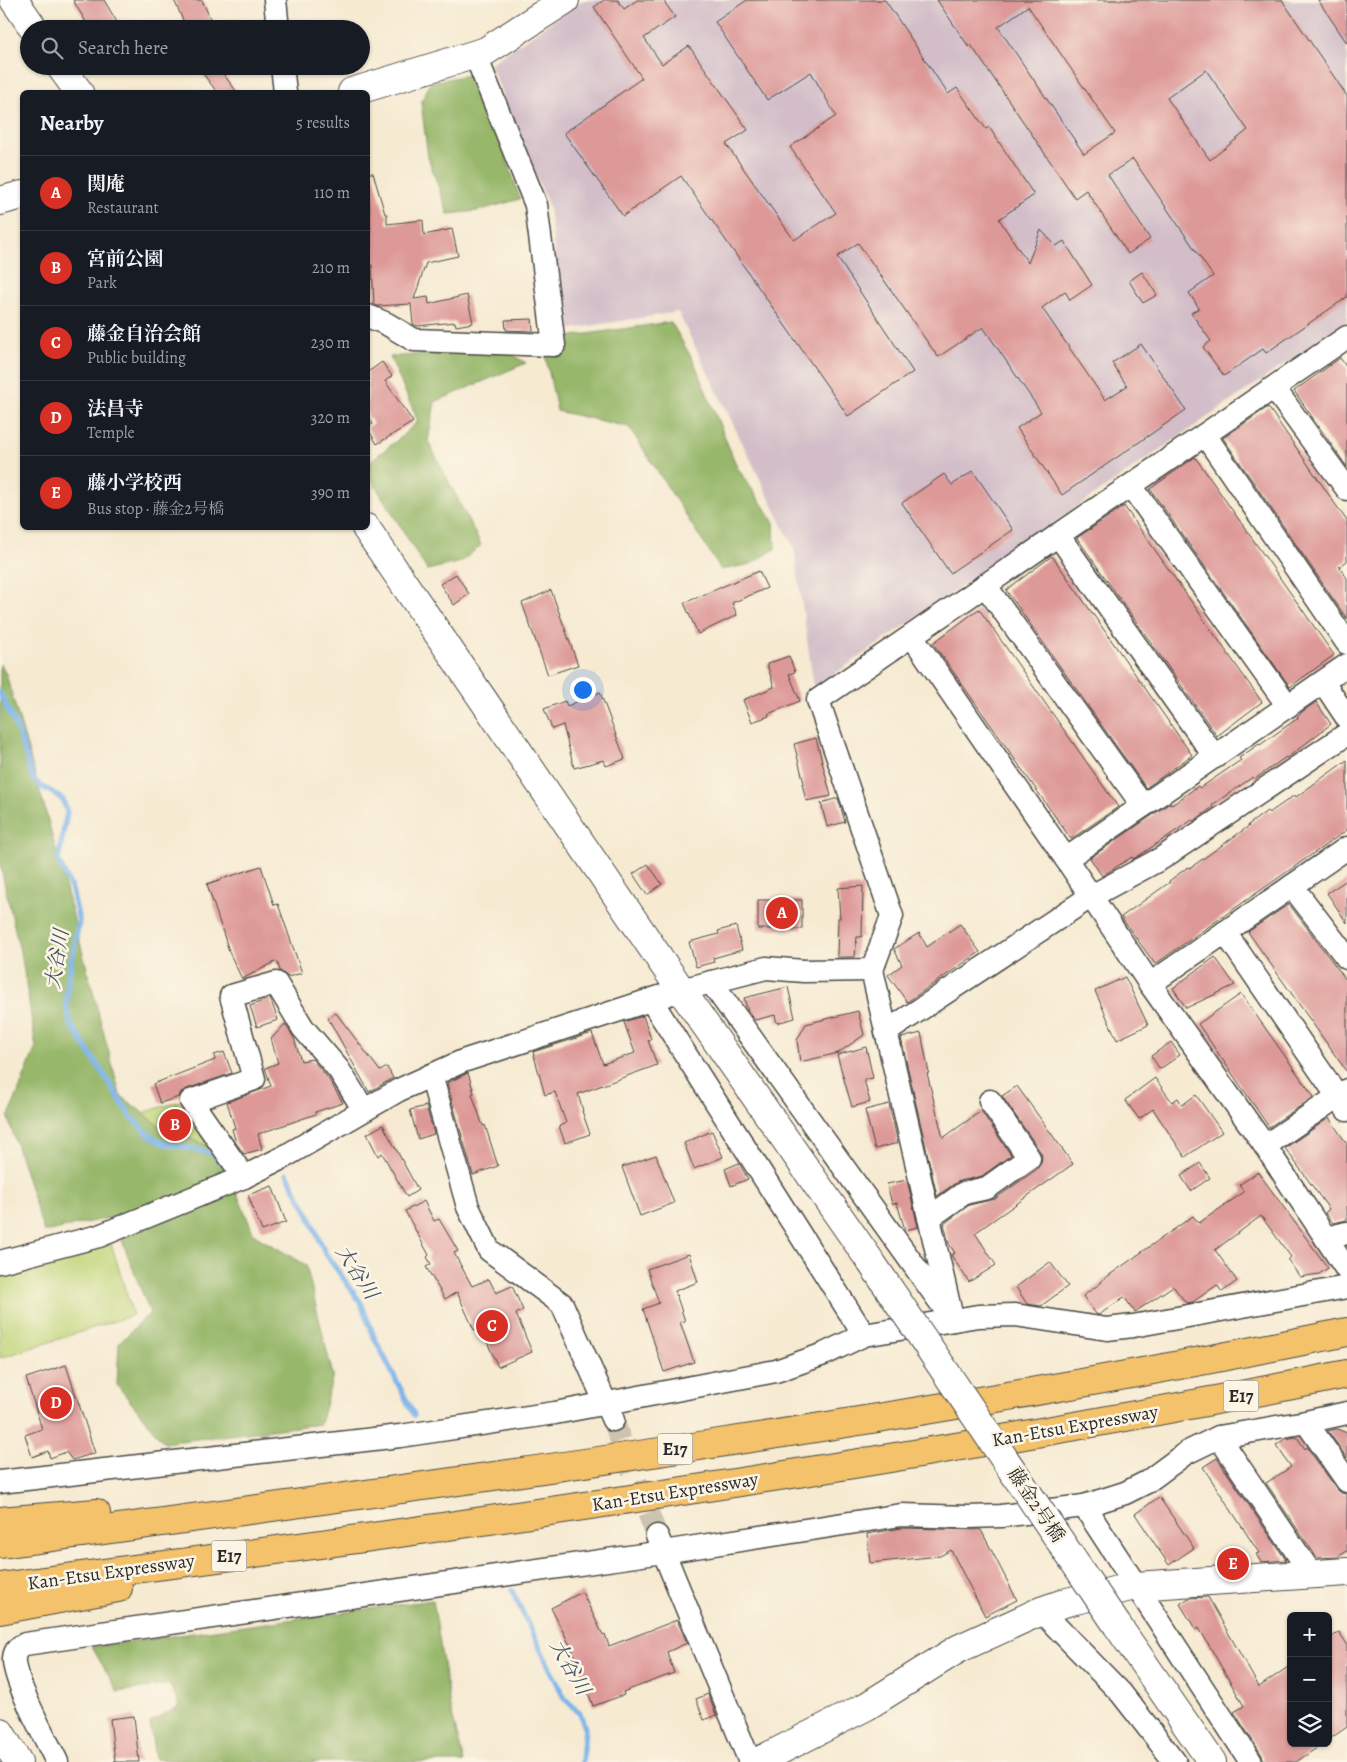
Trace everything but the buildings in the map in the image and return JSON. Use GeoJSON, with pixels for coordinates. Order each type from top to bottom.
{"type":"FeatureCollection","features":[{"type":"Feature","properties":{"kind":"highway","name":"E17"},"geometry":{"type":"LineString","coordinates":[[0,1544],[441,1484],[758,1436],[1098,1380],[1347,1332]]}},
{"type":"Feature","properties":{"kind":"highway","name":"Kan-Etsu Expressway"},"geometry":{"type":"LineString","coordinates":[[0,1586],[458,1525],[750,1481],[1115,1420],[1347,1374]]}},
{"type":"Feature","properties":{"kind":"highway"},"geometry":{"type":"LineString","coordinates":[[0,1521],[441,1484]]}},
{"type":"Feature","properties":{"kind":"highway"},"geometry":{"type":"LineString","coordinates":[[0,1610],[458,1525]]}},
{"type":"Feature","properties":{"kind":"street"},"geometry":{"type":"LineString","coordinates":[[14,0],[28,20]]}},
{"type":"Feature","properties":{"kind":"street"},"geometry":{"type":"LineString","coordinates":[[275,0],[277,20]]}},
{"type":"Feature","properties":{"kind":"street"},"geometry":{"type":"LineString","coordinates":[[358,90],[486,51],[565,0]]}},
{"type":"Feature","properties":{"kind":"street"},"geometry":{"type":"LineString","coordinates":[[370,317],[387,324],[414,340],[554,344],[536,205],[475,54]]}},
{"type":"Feature","properties":{"kind":"street"},"geometry":{"type":"LineString","coordinates":[[67,75],[78,90]]}},
{"type":"Feature","properties":{"kind":"street"},"geometry":{"type":"LineString","coordinates":[[283,75],[285,90]]}},
{"type":"Feature","properties":{"kind":"street"},"geometry":{"type":"LineString","coordinates":[[0,201],[20,196]]}},
{"type":"Feature","properties":{"kind":"street"},"geometry":{"type":"LineString","coordinates":[[953,1320],[872,970],[892,916],[818,700],[1347,338]]}},
{"type":"Feature","properties":{"kind":"street"},"geometry":{"type":"LineString","coordinates":[[1274,388],[1347,489]]}},
{"type":"Feature","properties":{"kind":"street"},"geometry":{"type":"LineString","coordinates":[[1205,435],[1347,643]]}},
{"type":"Feature","properties":{"kind":"street"},"geometry":{"type":"LineString","coordinates":[[1131,486],[1288,706]]}},
{"type":"Feature","properties":{"kind":"street","name":"藤金2号橋"},"geometry":{"type":"LineString","coordinates":[[367,530],[1212,1762]]}},
{"type":"Feature","properties":{"kind":"street"},"geometry":{"type":"LineString","coordinates":[[1058,535],[1215,756]]}},
{"type":"Feature","properties":{"kind":"street"},"geometry":{"type":"LineString","coordinates":[[984,585],[1143,806]]}},
{"type":"Feature","properties":{"kind":"street"},"geometry":{"type":"LineString","coordinates":[[912,636],[1150,984],[1265,1146],[1337,1235],[1347,1270]]}},
{"type":"Feature","properties":{"kind":"street"},"geometry":{"type":"LineString","coordinates":[[1066,859],[1347,665]]}},
{"type":"Feature","properties":{"kind":"street"},"geometry":{"type":"LineString","coordinates":[[1323,682],[1347,718]]}},
{"type":"Feature","properties":{"kind":"street"},"geometry":{"type":"LineString","coordinates":[[886,1032],[1090,897],[1162,858],[1347,734]]}},
{"type":"Feature","properties":{"kind":"street"},"geometry":{"type":"LineString","coordinates":[[1150,984],[1347,848]]}},
{"type":"Feature","properties":{"kind":"street"},"geometry":{"type":"LineString","coordinates":[[1292,886],[1347,958]]}},
{"type":"Feature","properties":{"kind":"street"},"geometry":{"type":"LineString","coordinates":[[1225,932],[1344,1099],[1265,1146]]}},
{"type":"Feature","properties":{"kind":"street"},"geometry":{"type":"LineString","coordinates":[[0,1262],[99,1236],[244,1177],[282,1158],[398,1090],[463,1061],[681,990],[766,968],[804,971],[872,970]]}},
{"type":"Feature","properties":{"kind":"street"},"geometry":{"type":"LineString","coordinates":[[244,1177],[191,1102],[254,1079],[231,996],[276,982],[303,1028],[339,1070],[364,1110]]}},
{"type":"Feature","properties":{"kind":"street"},"geometry":{"type":"LineString","coordinates":[[711,982],[953,1320]]}},
{"type":"Feature","properties":{"kind":"street"},"geometry":{"type":"LineString","coordinates":[[651,1000],[864,1335]]}},
{"type":"Feature","properties":{"kind":"street"},"geometry":{"type":"LineString","coordinates":[[431,1075],[468,1207],[489,1250],[562,1304],[610,1412]]}},
{"type":"Feature","properties":{"kind":"street"},"geometry":{"type":"LineString","coordinates":[[929,1218],[964,1193],[987,1188],[1029,1158],[990,1101]]}},
{"type":"Feature","properties":{"kind":"street"},"geometry":{"type":"LineString","coordinates":[[0,1482],[610,1412],[776,1371],[824,1354],[864,1335],[978,1316],[1015,1315],[1107,1329],[1133,1326],[1347,1287]]}},
{"type":"Feature","properties":{"kind":"street"},"geometry":{"type":"LineString","coordinates":[[57,1762],[14,1668],[14,1656],[18,1647],[25,1644],[660,1544],[901,1515],[1001,1516],[1084,1506],[1125,1493],[1147,1482],[1186,1453],[1219,1437],[1347,1413]]}},
{"type":"Feature","properties":{"kind":"street"},"geometry":{"type":"LineString","coordinates":[[1306,1422],[1347,1481]]}},
{"type":"Feature","properties":{"kind":"street"},"geometry":{"type":"LineString","coordinates":[[1219,1437],[1312,1575]]}},
{"type":"Feature","properties":{"kind":"street"},"geometry":{"type":"LineString","coordinates":[[1084,1506],[1251,1762]]}},
{"type":"Feature","properties":{"kind":"street"},"geometry":{"type":"LineString","coordinates":[[660,1544],[750,1762]]}},
{"type":"Feature","properties":{"kind":"street"},"geometry":{"type":"LineString","coordinates":[[757,1762],[867,1706],[958,1649],[1041,1611],[1067,1602],[1135,1586],[1347,1572]]}},
{"type":"Feature","properties":{"kind":"street"},"geometry":{"type":"LineString","coordinates":[[1041,1611],[1121,1693],[1175,1762]]}},
{"type":"Feature","properties":{"kind":"street"},"geometry":{"type":"LineString","coordinates":[[0,1732],[18,1762]]}},
{"type":"Feature","properties":{"kind":"shaded area"},"geometry":{"type":"Polygon","coordinates":[[[583,0],[1347,0],[1347,321],[814,688],[794,548],[678,312],[564,330],[549,207],[490,64],[583,0]]]}},
{"type":"Feature","properties":{"kind":"green space"},"geometry":{"type":"Polygon","coordinates":[[[469,75],[494,120],[520,199],[477,211],[448,214],[428,157],[421,102],[431,82],[469,75]]]}},
{"type":"Feature","properties":{"kind":"green space"},"geometry":{"type":"Polygon","coordinates":[[[671,322],[694,362],[737,467],[774,522],[775,549],[751,564],[721,570],[629,427],[557,411],[546,358],[573,336],[671,322]]]}},
{"type":"Feature","properties":{"kind":"green space"},"geometry":{"type":"Polygon","coordinates":[[[454,352],[508,352],[526,363],[435,402],[428,441],[481,545],[461,562],[427,570],[370,477],[370,461],[418,421],[390,357],[454,352]]]}},
{"type":"Feature","properties":{"kind":"green space"},"geometry":{"type":"Polygon","coordinates":[[[0,664],[6,674],[45,809],[120,1095],[161,1127],[213,1148],[223,1159],[254,1235],[306,1265],[333,1376],[320,1424],[164,1443],[117,1385],[119,1343],[150,1313],[113,1217],[44,1232],[8,1118],[36,1047],[23,965],[0,864],[0,664]]]}},
{"type":"Feature","properties":{"kind":"green space"},"geometry":{"type":"Polygon","coordinates":[[[180,1101],[221,1154],[158,1137],[143,1113],[180,1101]]]}},
{"type":"Feature","properties":{"kind":"green space"},"geometry":{"type":"Polygon","coordinates":[[[111,1243],[133,1315],[0,1358],[0,1273],[111,1243]]]}},
{"type":"Feature","properties":{"kind":"green space"},"geometry":{"type":"Polygon","coordinates":[[[433,1600],[450,1707],[464,1762],[207,1762],[155,1759],[150,1723],[180,1706],[169,1684],[118,1692],[92,1647],[433,1600]]]}},
{"type":"Feature","properties":{"kind":"waterway","name":"大谷川"},"geometry":{"type":"LineString","coordinates":[[0,693],[17,728],[33,779],[63,800],[67,812],[58,860],[72,890],[79,921],[68,980],[66,1003],[70,1023],[132,1118],[149,1135],[163,1143],[213,1153],[221,1162]]}},
{"type":"Feature","properties":{"kind":"waterway","name":"大谷川"},"geometry":{"type":"LineString","coordinates":[[287,1174],[308,1213],[325,1253],[361,1303],[374,1337],[414,1415]]}},
{"type":"Feature","properties":{"kind":"waterway","name":"大谷川"},"geometry":{"type":"LineString","coordinates":[[512,1591],[565,1699],[580,1713],[585,1728],[582,1762]]}},
{"type":"Feature","properties":{"kind":"tunnel"},"geometry":{"type":"LineString","coordinates":[[613,1420],[657,1536]]}},
{"type":"Feature","properties":{"kind":"place","name":"関庵"},"geometry":{"type":"Point","coordinates":[782,913]}},
{"type":"Feature","properties":{"kind":"place","name":"宮前公園"},"geometry":{"type":"Point","coordinates":[175,1125]}},
{"type":"Feature","properties":{"kind":"place","name":"藤金自治会館"},"geometry":{"type":"Point","coordinates":[492,1326]}},
{"type":"Feature","properties":{"kind":"place","name":"法昌寺"},"geometry":{"type":"Point","coordinates":[56,1403]}},
{"type":"Feature","properties":{"kind":"place","name":"藤小学校西"},"geometry":{"type":"Point","coordinates":[1233,1564]}}]}
